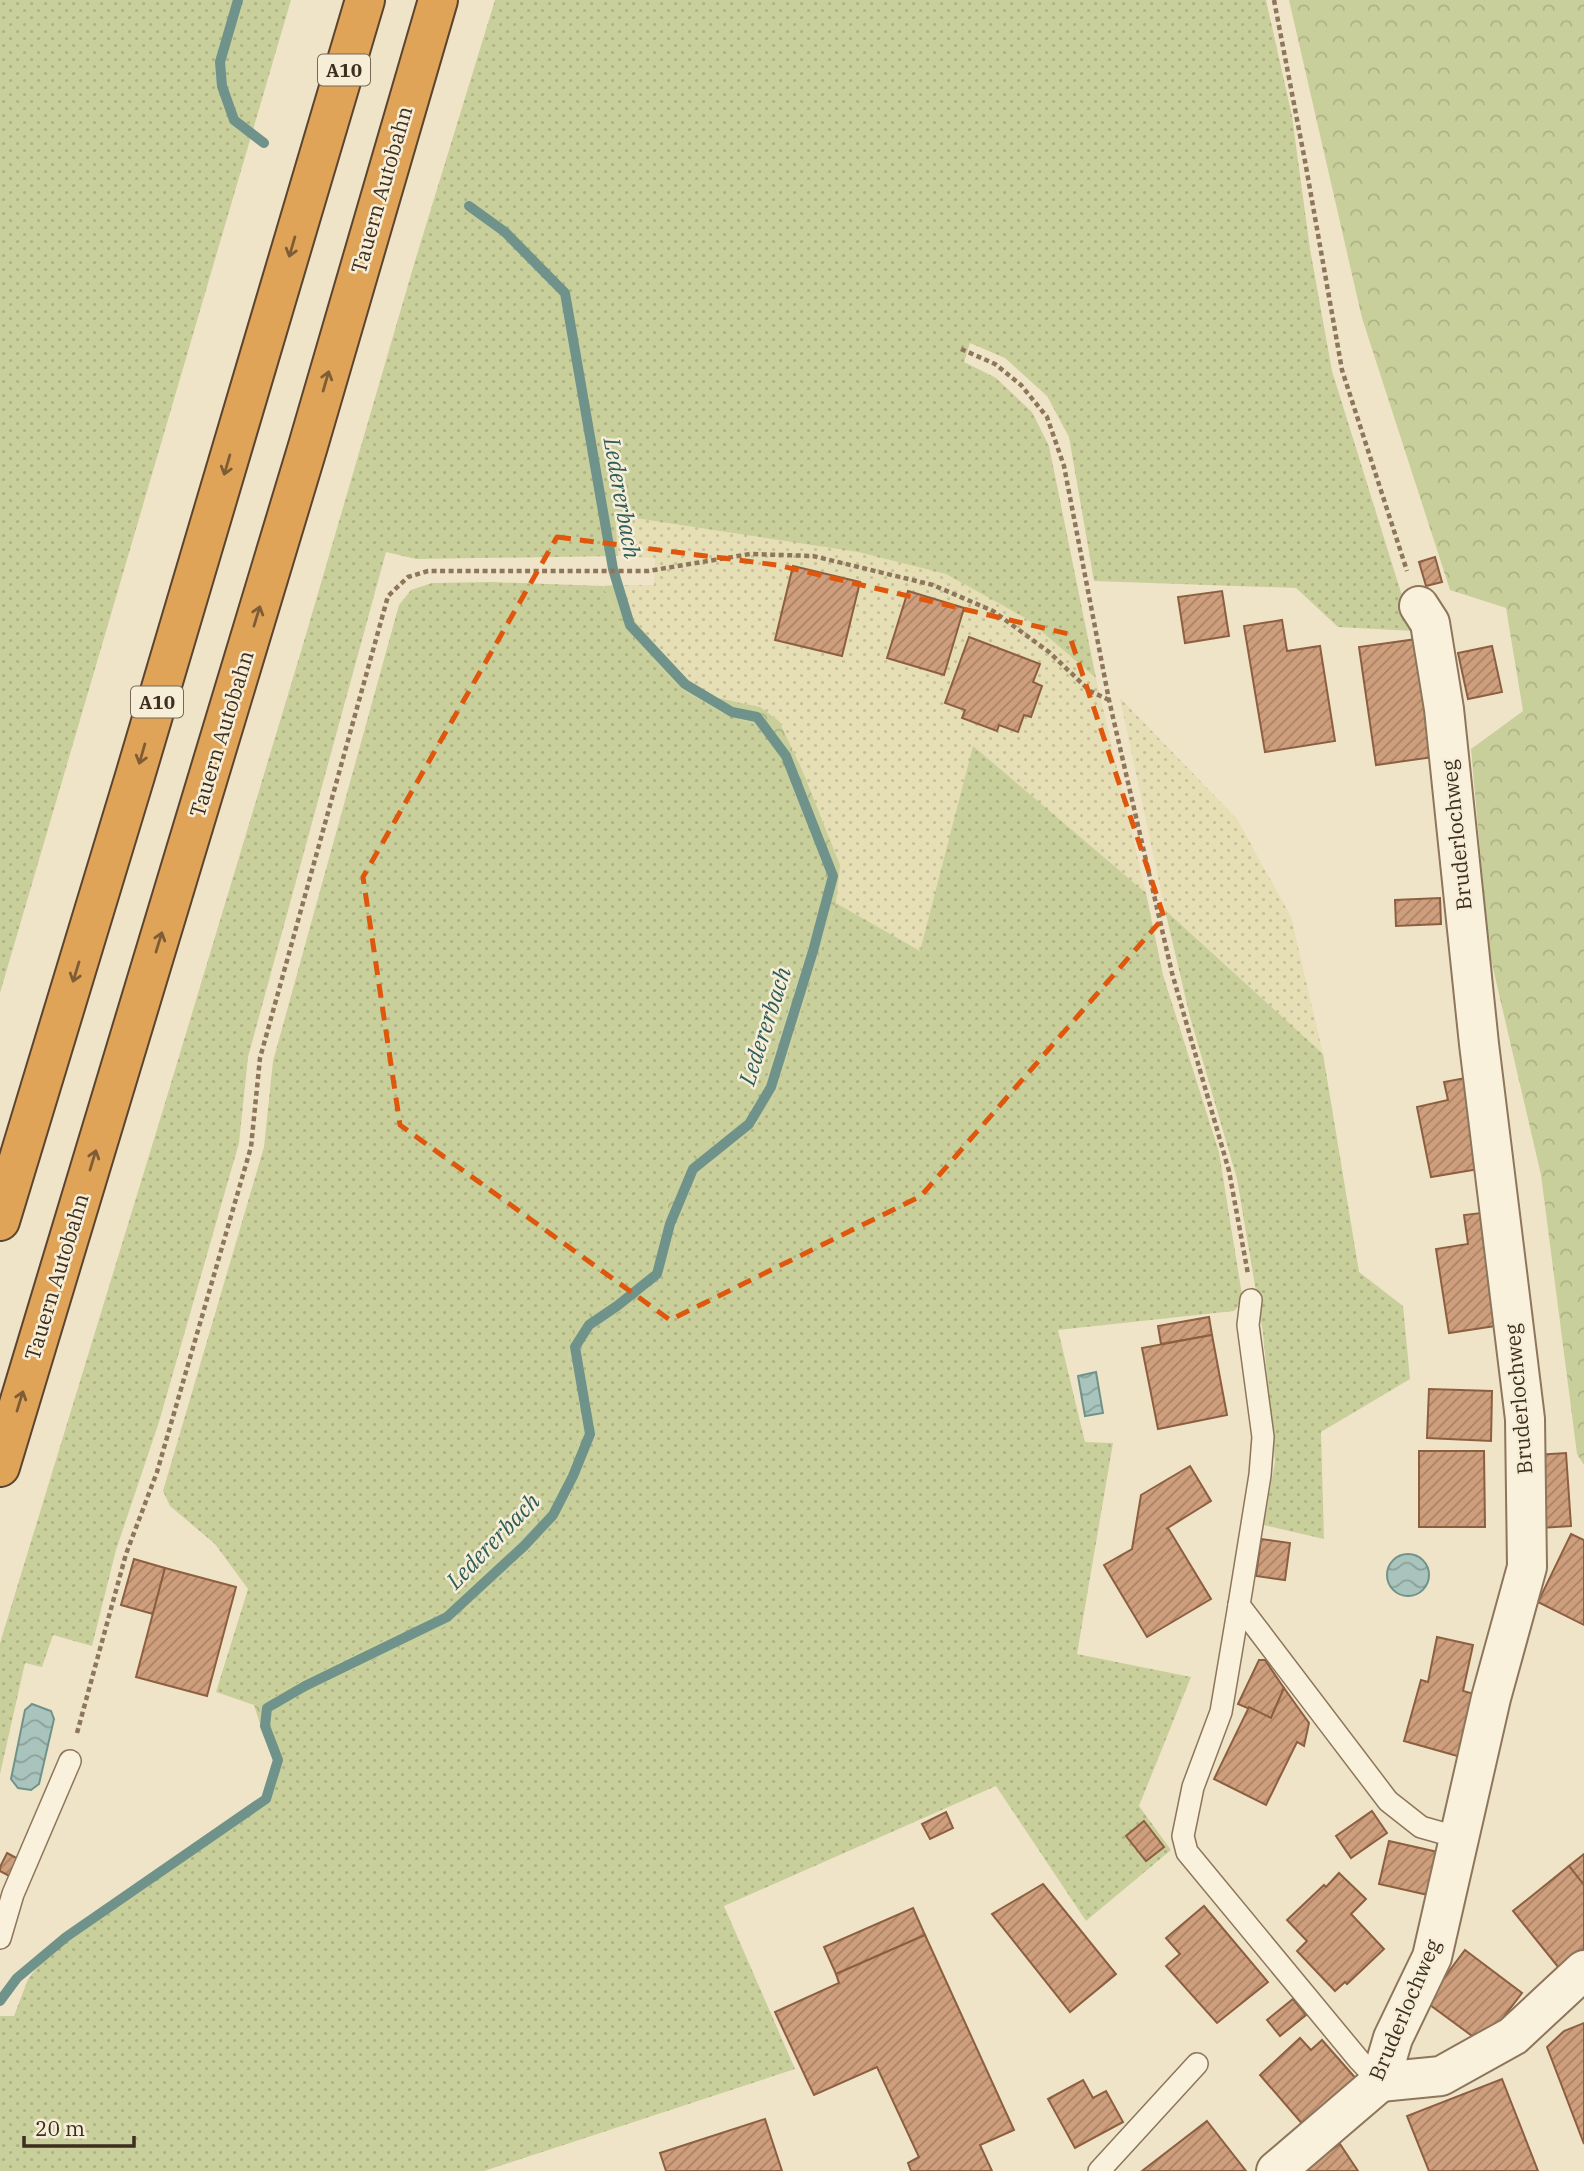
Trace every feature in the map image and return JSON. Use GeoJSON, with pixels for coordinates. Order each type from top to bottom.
{"type":"FeatureCollection","features":[{"type":"Feature","properties":{"kind":"highway","name":"A10"},"geometry":{"type":"LineString","coordinates":[[0,1221],[365,0]]}},
{"type":"Feature","properties":{"kind":"highway","name":"Tauern Autobahn"},"geometry":{"type":"LineString","coordinates":[[0,1466],[304,460],[438,0]]}},
{"type":"Feature","properties":{"kind":"highway"},"geometry":{"type":"LineString","coordinates":[[424,48],[450,0]]}},
{"type":"Feature","properties":{"kind":"street","name":"Bruderlochweg"},"geometry":{"type":"LineString","coordinates":[[1276,2171],[1380,2082],[1393,2038],[1432,1957],[1491,1698],[1527,1567],[1525,1419],[1479,1044],[1444,709],[1430,624],[1419,606]]}},
{"type":"Feature","properties":{"kind":"street"},"geometry":{"type":"LineString","coordinates":[[1380,2082],[1441,2076],[1513,2036],[1584,1970]]}},
{"type":"Feature","properties":{"kind":"lane"},"geometry":{"type":"LineString","coordinates":[[1251,1300],[1248,1325],[1263,1437],[1260,1475],[1221,1712],[1190,1800],[1183,1836],[1187,1852],[1380,2082]]}},
{"type":"Feature","properties":{"kind":"lane"},"geometry":{"type":"LineString","coordinates":[[1240,1605],[1388,1801],[1421,1827],[1460,1838]]}},
{"type":"Feature","properties":{"kind":"lane"},"geometry":{"type":"LineString","coordinates":[[0,1938],[13,1894],[70,1761]]}},
{"type":"Feature","properties":{"kind":"lane"},"geometry":{"type":"LineString","coordinates":[[1099,2171],[1197,2064]]}},
{"type":"Feature","properties":{"kind":"path"},"geometry":{"type":"LineString","coordinates":[[1274,0],[1306,161],[1342,370],[1419,606]]}},
{"type":"Feature","properties":{"kind":"path"},"geometry":{"type":"LineString","coordinates":[[961,349],[995,365],[1021,385],[1047,417],[1064,466],[1109,700],[1172,973],[1229,1171],[1245,1250],[1251,1300]]}},
{"type":"Feature","properties":{"kind":"path"},"geometry":{"type":"LineString","coordinates":[[70,1761],[125,1554],[157,1472],[251,1147],[260,1058],[388,596],[408,576],[428,571],[648,571],[750,554],[813,556],[933,585],[993,611],[1049,652],[1090,691],[1109,700]]}},
{"type":"Feature","properties":{"kind":"highlighted area"},"geometry":{"type":"Polygon","coordinates":[[[557,537],[777,565],[1069,634],[1164,917],[921,1196],[670,1320],[400,1125],[363,877],[557,537]]]}},
{"type":"Feature","properties":{"kind":"shaded area"},"geometry":{"type":"Polygon","coordinates":[[[614,515],[858,552],[946,574],[1027,619],[1096,678],[1146,893],[973,747],[920,951],[836,903],[840,865],[803,772],[779,721],[760,707],[709,696],[683,677],[633,619],[615,585],[654,585],[655,558],[618,556],[614,515]]]}},
{"type":"Feature","properties":{"kind":"shaded area"},"geometry":{"type":"Polygon","coordinates":[[[1120,698],[1237,819],[1291,917],[1323,1054],[1165,910],[1120,698]]]}},
{"type":"Feature","properties":{"kind":"green space"},"geometry":{"type":"Polygon","coordinates":[[[0,0],[291,0],[0,993],[0,0]]]}},
{"type":"Feature","properties":{"kind":"green space"},"geometry":{"type":"Polygon","coordinates":[[[495,0],[1266,0],[1292,116],[1310,249],[1332,371],[1413,631],[1338,627],[1296,588],[1094,581],[1069,437],[1047,396],[1005,358],[970,343],[964,362],[996,378],[1032,412],[1049,446],[1096,678],[1027,619],[946,574],[858,552],[615,515],[618,556],[416,559],[386,552],[248,1057],[239,1143],[159,1422],[116,1550],[92,1646],[53,1635],[42,1667],[25,1663],[0,1774],[0,1643],[162,1113],[495,0]]]}},
{"type":"Feature","properties":{"kind":"green space"},"geometry":{"type":"Polygon","coordinates":[[[1289,0],[1584,0],[1584,1465],[1577,1454],[1541,1175],[1489,951],[1471,749],[1523,711],[1506,608],[1450,590],[1362,318],[1289,0]]]}},
{"type":"Feature","properties":{"kind":"green space"},"geometry":{"type":"Polygon","coordinates":[[[432,583],[603,586],[623,630],[683,690],[721,712],[759,726],[775,745],[824,865],[824,899],[760,1100],[730,1130],[695,1153],[671,1192],[662,1225],[661,1257],[645,1282],[623,1298],[592,1311],[568,1353],[577,1378],[582,1430],[565,1481],[529,1530],[450,1608],[254,1705],[216,1692],[248,1589],[215,1544],[170,1506],[163,1491],[264,1147],[273,1061],[399,605],[411,590],[432,583]]]}},
{"type":"Feature","properties":{"kind":"green space"},"geometry":{"type":"Polygon","coordinates":[[[615,585],[633,619],[683,677],[709,696],[760,707],[779,721],[803,772],[840,865],[836,903],[770,1109],[721,1157],[702,1168],[676,1218],[674,1256],[649,1297],[582,1334],[582,1359],[594,1427],[577,1485],[542,1538],[445,1628],[268,1708],[260,1724],[254,1705],[450,1608],[529,1530],[565,1481],[582,1430],[577,1378],[568,1353],[573,1329],[592,1311],[623,1298],[645,1282],[661,1257],[662,1225],[671,1192],[695,1153],[730,1130],[760,1100],[824,899],[824,865],[774,745],[759,726],[721,712],[683,690],[623,630],[603,586],[615,585]]]}},
{"type":"Feature","properties":{"kind":"green space"},"geometry":{"type":"Polygon","coordinates":[[[973,746],[1146,893],[1163,975],[1219,1152],[1243,1301],[1234,1311],[1058,1330],[1085,1442],[1113,1443],[1077,1654],[1191,1677],[1139,1806],[1171,1850],[1086,1921],[996,1786],[724,1906],[795,2069],[484,2171],[0,2171],[0,2016],[14,2016],[28,1979],[62,1936],[269,1794],[276,1768],[260,1724],[267,1708],[445,1628],[542,1538],[594,1427],[582,1359],[581,1334],[649,1297],[674,1256],[676,1218],[702,1168],[721,1157],[770,1109],[836,903],[920,951],[973,746]]]}},
{"type":"Feature","properties":{"kind":"green space"},"geometry":{"type":"Polygon","coordinates":[[[1165,910],[1323,1054],[1359,1272],[1403,1306],[1410,1379],[1321,1432],[1324,1539],[1263,1525],[1275,1462],[1263,1333],[1237,1179],[1190,1017],[1165,910]]]}},
{"type":"Feature","properties":{"kind":"water"},"geometry":{"type":"Polygon","coordinates":[[[1096,1372],[1103,1413],[1085,1416],[1078,1376],[1096,1372]]]}},
{"type":"Feature","properties":{"kind":"water"},"geometry":{"type":"Polygon","coordinates":[[[1408,1554],[1423,1560],[1429,1575],[1423,1590],[1408,1596],[1393,1590],[1387,1575],[1393,1560],[1408,1554]]]}},
{"type":"Feature","properties":{"kind":"water"},"geometry":{"type":"Polygon","coordinates":[[[32,1704],[51,1711],[54,1719],[39,1784],[31,1790],[18,1788],[11,1779],[25,1710],[32,1704]]]}},
{"type":"Feature","properties":{"kind":"building"},"geometry":{"type":"Polygon","coordinates":[[[1435,557],[1442,582],[1426,586],[1419,562],[1435,557]]]}},
{"type":"Feature","properties":{"kind":"building"},"geometry":{"type":"Polygon","coordinates":[[[793,566],[860,582],[842,656],[775,640],[793,566]]]}},
{"type":"Feature","properties":{"kind":"building"},"geometry":{"type":"Polygon","coordinates":[[[908,591],[964,608],[944,675],[887,658],[908,591]]]}},
{"type":"Feature","properties":{"kind":"building"},"geometry":{"type":"Polygon","coordinates":[[[1222,591],[1229,636],[1185,643],[1178,597],[1222,591]]]}},
{"type":"Feature","properties":{"kind":"building"},"geometry":{"type":"Polygon","coordinates":[[[1282,620],[1287,651],[1320,646],[1335,741],[1265,752],[1244,626],[1282,620]]]}},
{"type":"Feature","properties":{"kind":"building"},"geometry":{"type":"Polygon","coordinates":[[[969,637],[1040,664],[1033,682],[1042,686],[1031,717],[1024,715],[1018,732],[999,725],[997,731],[962,718],[965,710],[945,703],[969,637]]]}},
{"type":"Feature","properties":{"kind":"building"},"geometry":{"type":"Polygon","coordinates":[[[1417,639],[1434,757],[1376,765],[1359,647],[1417,639]]]}},
{"type":"Feature","properties":{"kind":"building"},"geometry":{"type":"Polygon","coordinates":[[[1492,646],[1502,692],[1468,699],[1458,653],[1492,646]]]}},
{"type":"Feature","properties":{"kind":"building"},"geometry":{"type":"Polygon","coordinates":[[[1440,898],[1441,924],[1396,926],[1395,900],[1440,898]]]}},
{"type":"Feature","properties":{"kind":"building"},"geometry":{"type":"Polygon","coordinates":[[[1466,1078],[1485,1168],[1431,1177],[1417,1107],[1448,1100],[1444,1082],[1466,1078]]]}},
{"type":"Feature","properties":{"kind":"building"},"geometry":{"type":"Polygon","coordinates":[[[1498,1211],[1509,1324],[1449,1333],[1436,1249],[1468,1244],[1464,1215],[1498,1211]]]}},
{"type":"Feature","properties":{"kind":"building"},"geometry":{"type":"Polygon","coordinates":[[[1209,1317],[1212,1335],[1161,1344],[1158,1326],[1209,1317]]]}},
{"type":"Feature","properties":{"kind":"building"},"geometry":{"type":"Polygon","coordinates":[[[1212,1335],[1227,1415],[1158,1429],[1142,1348],[1212,1335]]]}},
{"type":"Feature","properties":{"kind":"building"},"geometry":{"type":"Polygon","coordinates":[[[1429,1389],[1492,1391],[1491,1441],[1427,1438],[1429,1389]]]}},
{"type":"Feature","properties":{"kind":"building"},"geometry":{"type":"Polygon","coordinates":[[[1419,1451],[1484,1451],[1485,1527],[1419,1527],[1419,1451]]]}},
{"type":"Feature","properties":{"kind":"building"},"geometry":{"type":"Polygon","coordinates":[[[1566,1453],[1571,1526],[1540,1528],[1535,1455],[1566,1453]]]}},
{"type":"Feature","properties":{"kind":"building"},"geometry":{"type":"Polygon","coordinates":[[[1190,1466],[1211,1501],[1166,1529],[1168,1528],[1211,1599],[1147,1637],[1104,1565],[1132,1549],[1141,1495],[1190,1466]]]}},
{"type":"Feature","properties":{"kind":"building"},"geometry":{"type":"Polygon","coordinates":[[[1571,1534],[1584,1540],[1584,1625],[1538,1602],[1571,1534]]]}},
{"type":"Feature","properties":{"kind":"building"},"geometry":{"type":"Polygon","coordinates":[[[1261,1539],[1290,1543],[1285,1580],[1256,1576],[1261,1539]]]}},
{"type":"Feature","properties":{"kind":"building"},"geometry":{"type":"Polygon","coordinates":[[[134,1559],[165,1568],[153,1614],[121,1605],[134,1559]]]}},
{"type":"Feature","properties":{"kind":"building"},"geometry":{"type":"Polygon","coordinates":[[[165,1568],[236,1587],[207,1696],[136,1677],[165,1568]]]}},
{"type":"Feature","properties":{"kind":"building"},"geometry":{"type":"Polygon","coordinates":[[[1437,1637],[1473,1645],[1463,1691],[1478,1695],[1461,1757],[1404,1741],[1421,1680],[1428,1682],[1437,1637]]]}},
{"type":"Feature","properties":{"kind":"building"},"geometry":{"type":"Polygon","coordinates":[[[1259,1660],[1265,1660],[1284,1688],[1271,1718],[1238,1704],[1259,1660]]]}},
{"type":"Feature","properties":{"kind":"building"},"geometry":{"type":"Polygon","coordinates":[[[1284,1688],[1309,1723],[1304,1746],[1297,1742],[1266,1805],[1214,1779],[1249,1707],[1271,1718],[1284,1688]]]}},
{"type":"Feature","properties":{"kind":"building"},"geometry":{"type":"Polygon","coordinates":[[[1372,1811],[1387,1833],[1351,1858],[1336,1836],[1372,1811]]]}},
{"type":"Feature","properties":{"kind":"building"},"geometry":{"type":"Polygon","coordinates":[[[946,1812],[953,1828],[930,1839],[922,1824],[946,1812]]]}},
{"type":"Feature","properties":{"kind":"building"},"geometry":{"type":"Polygon","coordinates":[[[1144,1821],[1164,1847],[1146,1861],[1126,1836],[1144,1821]]]}},
{"type":"Feature","properties":{"kind":"building"},"geometry":{"type":"Polygon","coordinates":[[[1389,1841],[1438,1852],[1428,1895],[1379,1884],[1389,1841]]]}},
{"type":"Feature","properties":{"kind":"building"},"geometry":{"type":"Polygon","coordinates":[[[7,1853],[20,1860],[11,1877],[0,1871],[7,1853]]]}},
{"type":"Feature","properties":{"kind":"building"},"geometry":{"type":"Polygon","coordinates":[[[1584,1854],[1584,1882],[1582,1883],[1569,1866],[1584,1854]]]}},
{"type":"Feature","properties":{"kind":"building"},"geometry":{"type":"Polygon","coordinates":[[[1569,1866],[1584,1885],[1584,1948],[1559,1968],[1513,1911],[1569,1866]]]}},
{"type":"Feature","properties":{"kind":"building"},"geometry":{"type":"Polygon","coordinates":[[[1339,1873],[1366,1899],[1351,1914],[1384,1949],[1347,1984],[1345,1982],[1335,1991],[1297,1951],[1307,1941],[1287,1920],[1339,1873]]]}},
{"type":"Feature","properties":{"kind":"building"},"geometry":{"type":"Polygon","coordinates":[[[1043,1884],[1116,1974],[1070,2012],[992,1914],[1043,1884]]]}},
{"type":"Feature","properties":{"kind":"building"},"geometry":{"type":"Polygon","coordinates":[[[1204,1906],[1268,1982],[1217,2023],[1166,1966],[1180,1954],[1166,1938],[1204,1906]]]}},
{"type":"Feature","properties":{"kind":"building"},"geometry":{"type":"Polygon","coordinates":[[[913,1908],[925,1935],[836,1974],[824,1947],[913,1908]]]}},
{"type":"Feature","properties":{"kind":"building"},"geometry":{"type":"Polygon","coordinates":[[[925,1935],[1014,2130],[980,2145],[992,2171],[911,2171],[908,2163],[919,2157],[877,2067],[814,2095],[775,2012],[839,1983],[836,1974],[925,1935]]]}},
{"type":"Feature","properties":{"kind":"building"},"geometry":{"type":"Polygon","coordinates":[[[1465,1950],[1522,1993],[1483,2044],[1426,2002],[1465,1950]]]}},
{"type":"Feature","properties":{"kind":"building"},"geometry":{"type":"Polygon","coordinates":[[[1293,1999],[1306,2015],[1280,2036],[1267,2020],[1293,1999]]]}},
{"type":"Feature","properties":{"kind":"building"},"geometry":{"type":"Polygon","coordinates":[[[1584,2023],[1584,2144],[1547,2047],[1564,2031],[1584,2023]]]}},
{"type":"Feature","properties":{"kind":"building"},"geometry":{"type":"Polygon","coordinates":[[[1300,2038],[1311,2050],[1322,2040],[1358,2081],[1305,2127],[1260,2075],[1300,2038]]]}},
{"type":"Feature","properties":{"kind":"building"},"geometry":{"type":"Polygon","coordinates":[[[1502,2079],[1538,2171],[1429,2171],[1407,2116],[1502,2079]]]}},
{"type":"Feature","properties":{"kind":"building"},"geometry":{"type":"Polygon","coordinates":[[[1083,2080],[1093,2098],[1106,2091],[1123,2122],[1075,2148],[1048,2099],[1083,2080]]]}},
{"type":"Feature","properties":{"kind":"building"},"geometry":{"type":"Polygon","coordinates":[[[765,2119],[782,2171],[666,2171],[660,2153],[765,2119]]]}},
{"type":"Feature","properties":{"kind":"building"},"geometry":{"type":"Polygon","coordinates":[[[1207,2121],[1246,2171],[1142,2171],[1207,2121]]]}},
{"type":"Feature","properties":{"kind":"building"},"geometry":{"type":"Polygon","coordinates":[[[1340,2144],[1358,2171],[1301,2171],[1340,2144]]]}},
{"type":"Feature","properties":{"kind":"waterway","name":"Ledererbach"},"geometry":{"type":"LineString","coordinates":[[238,0],[220,62],[222,86],[234,120],[264,143]]}},
{"type":"Feature","properties":{"kind":"waterway","name":"Ledererbach"},"geometry":{"type":"LineString","coordinates":[[0,2001],[17,1978],[66,1937],[266,1799],[278,1760],[265,1726],[267,1708],[305,1686],[447,1617],[524,1546],[553,1515],[590,1434],[575,1347],[589,1325],[657,1274],[670,1224],[693,1169],[749,1124],[771,1087],[833,876],[786,756],[757,717],[732,712],[685,684],[630,625],[613,569],[565,293],[505,232],[469,206]]}}]}
